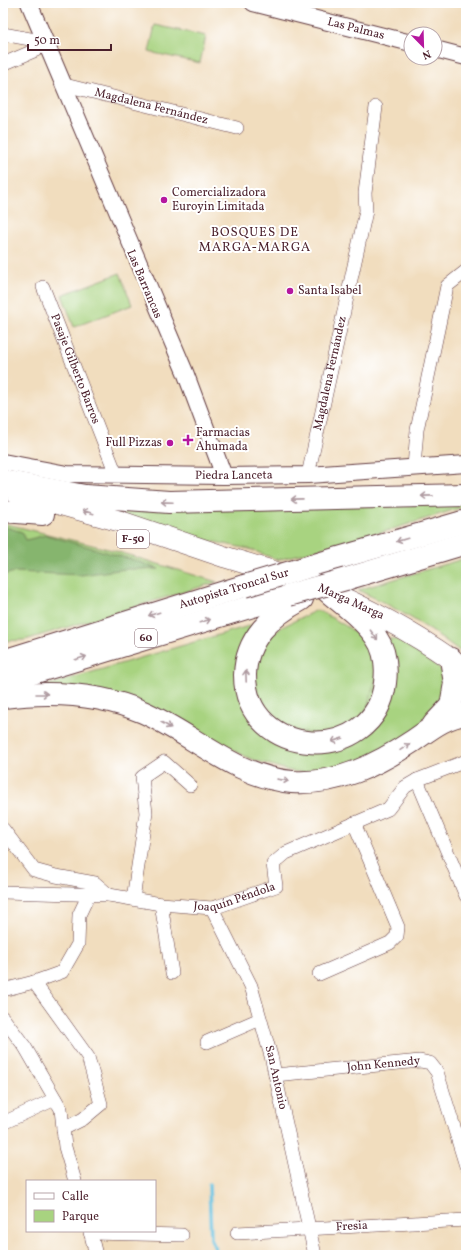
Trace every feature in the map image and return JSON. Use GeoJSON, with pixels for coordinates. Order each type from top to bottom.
{"type":"FeatureCollection","features":[{"type":"Feature","properties":{"kind":"highway"},"geometry":{"type":"LineString","coordinates":[[3,481],[86,496],[170,502],[466,495]]}},
{"type":"Feature","properties":{"kind":"highway"},"geometry":{"type":"LineString","coordinates":[[3,511],[43,514]]}},
{"type":"Feature","properties":{"kind":"highway","name":"Autopista Troncal Sur"},"geometry":{"type":"LineString","coordinates":[[3,661],[244,586],[466,520]]}},
{"type":"Feature","properties":{"kind":"highway","name":"Autopista Troncal Sur"},"geometry":{"type":"LineString","coordinates":[[3,682],[296,597],[346,579],[466,543]]}},
{"type":"Feature","properties":{"kind":"highway"},"geometry":{"type":"LineString","coordinates":[[296,597],[270,620],[256,637],[247,656],[245,678],[247,688],[250,699],[260,718],[276,732],[296,741],[307,743],[328,743],[348,736],[369,720],[382,697],[386,676],[384,656],[376,636],[364,623],[325,589]]}},
{"type":"Feature","properties":{"kind":"highway"},"geometry":{"type":"LineString","coordinates":[[3,649],[75,638]]}},
{"type":"Feature","properties":{"kind":"highway"},"geometry":{"type":"LineString","coordinates":[[430,730],[450,706],[458,665]]}},
{"type":"Feature","properties":{"kind":"highway"},"geometry":{"type":"LineString","coordinates":[[3,697],[26,694],[64,693],[104,699],[142,712],[250,772],[278,780],[292,782],[318,781],[357,772],[390,756],[444,721],[466,714]]}},
{"type":"Feature","properties":{"kind":"main road","name":"Marga Marga"},"geometry":{"type":"LineString","coordinates":[[3,489],[119,521],[225,558]]}},
{"type":"Feature","properties":{"kind":"main road","name":"Marga Marga"},"geometry":{"type":"LineString","coordinates":[[3,503],[164,547],[225,558],[272,570],[325,589],[382,616],[458,665]]}},
{"type":"Feature","properties":{"kind":"street","name":"Las Barrancas"},"geometry":{"type":"LineString","coordinates":[[29,3],[65,85],[103,184],[196,402],[224,476]]}},
{"type":"Feature","properties":{"kind":"street","name":"Las Palmas"},"geometry":{"type":"LineString","coordinates":[[253,3],[403,41]]}},
{"type":"Feature","properties":{"kind":"street"},"geometry":{"type":"LineString","coordinates":[[3,34],[46,42]]}},
{"type":"Feature","properties":{"kind":"street"},"geometry":{"type":"LineString","coordinates":[[3,64],[36,50],[46,42]]}},
{"type":"Feature","properties":{"kind":"street"},"geometry":{"type":"LineString","coordinates":[[443,51],[466,57]]}},
{"type":"Feature","properties":{"kind":"street","name":"Magdalena Fernández"},"geometry":{"type":"LineString","coordinates":[[65,85],[237,128]]}},
{"type":"Feature","properties":{"kind":"street","name":"Magdalena Fernández"},"geometry":{"type":"LineString","coordinates":[[308,475],[366,211],[365,193],[376,107]]}},
{"type":"Feature","properties":{"kind":"street"},"geometry":{"type":"LineString","coordinates":[[414,467],[417,430],[447,286],[466,271]]}},
{"type":"Feature","properties":{"kind":"street","name":"Pasaje Gilberto Barros"},"geometry":{"type":"LineString","coordinates":[[43,287],[116,474]]}},
{"type":"Feature","properties":{"kind":"street","name":"Piedra Lanceta"},"geometry":{"type":"LineString","coordinates":[[3,462],[66,474],[224,476],[308,475],[466,464]]}},
{"type":"Feature","properties":{"kind":"street","name":"Joaquín Péndola"},"geometry":{"type":"LineString","coordinates":[[3,892],[109,894],[133,900],[161,904],[212,908],[276,886],[273,864],[286,853],[388,809],[405,787],[417,780],[466,761]]}},
{"type":"Feature","properties":{"kind":"street"},"geometry":{"type":"LineString","coordinates":[[133,900],[146,813],[142,777],[164,762],[190,785]]}},
{"type":"Feature","properties":{"kind":"street"},"geometry":{"type":"LineString","coordinates":[[417,780],[466,896]]}},
{"type":"Feature","properties":{"kind":"street"},"geometry":{"type":"LineString","coordinates":[[319,974],[390,943],[397,936],[398,927],[354,823]]}},
{"type":"Feature","properties":{"kind":"street"},"geometry":{"type":"LineString","coordinates":[[3,829],[34,870],[56,876],[95,883],[109,894]]}},
{"type":"Feature","properties":{"kind":"street"},"geometry":{"type":"LineString","coordinates":[[3,990],[34,982],[62,972],[78,944],[79,915],[89,894]]}},
{"type":"Feature","properties":{"kind":"street"},"geometry":{"type":"LineString","coordinates":[[161,904],[172,973]]}},
{"type":"Feature","properties":{"kind":"street","name":"San Antonio"},"geometry":{"type":"LineString","coordinates":[[212,908],[251,986],[275,1075],[315,1255]]}},
{"type":"Feature","properties":{"kind":"street"},"geometry":{"type":"LineString","coordinates":[[34,982],[88,1057],[101,1104],[83,1119],[63,1129]]}},
{"type":"Feature","properties":{"kind":"street"},"geometry":{"type":"LineString","coordinates":[[207,1042],[260,1019]]}},
{"type":"Feature","properties":{"kind":"street"},"geometry":{"type":"LineString","coordinates":[[4,1020],[25,1048],[61,1109],[65,1147],[75,1180]]}},
{"type":"Feature","properties":{"kind":"street","name":"John Kennedy"},"geometry":{"type":"LineString","coordinates":[[275,1075],[420,1061],[430,1062],[437,1072],[466,1166]]}},
{"type":"Feature","properties":{"kind":"street"},"geometry":{"type":"LineString","coordinates":[[3,1123],[55,1100]]}},
{"type":"Feature","properties":{"kind":"street","name":"Fresia"},"geometry":{"type":"LineString","coordinates":[[237,1234],[308,1228],[466,1220]]}},
{"type":"Feature","properties":{"kind":"street"},"geometry":{"type":"LineString","coordinates":[[96,1255],[90,1232],[182,1234]]}},
{"type":"Feature","properties":{"kind":"green space"},"geometry":{"type":"Polygon","coordinates":[[[155,25],[206,36],[200,63],[149,52],[155,25]]]}},
{"type":"Feature","properties":{"kind":"green space"},"geometry":{"type":"Polygon","coordinates":[[[120,273],[132,305],[74,327],[62,295],[120,273]]]}},
{"type":"Feature","properties":{"kind":"green space"},"geometry":{"type":"Polygon","coordinates":[[[81,502],[466,502],[466,506],[390,530],[278,560],[249,549],[195,538],[81,502]]]}},
{"type":"Feature","properties":{"kind":"green space"},"geometry":{"type":"Polygon","coordinates":[[[3,523],[112,550],[217,582],[25,640],[3,641],[3,523]]]}},
{"type":"Feature","properties":{"kind":"green space"},"geometry":{"type":"Polygon","coordinates":[[[3,526],[22,532],[26,540],[46,535],[134,560],[159,569],[126,569],[81,575],[15,572],[3,575],[3,526]]]}},
{"type":"Feature","properties":{"kind":"green space"},"geometry":{"type":"Polygon","coordinates":[[[466,558],[466,656],[414,620],[387,604],[358,590],[466,558]]]}},
{"type":"Feature","properties":{"kind":"green space"},"geometry":{"type":"Polygon","coordinates":[[[317,610],[352,630],[372,648],[382,671],[381,685],[373,701],[353,729],[302,739],[256,704],[250,676],[260,644],[282,627],[317,610]]]}},
{"type":"Feature","properties":{"kind":"green space"},"geometry":{"type":"Polygon","coordinates":[[[259,623],[249,636],[263,729],[358,737],[388,639],[397,639],[440,668],[445,685],[445,697],[427,723],[387,750],[322,774],[290,771],[251,759],[216,742],[38,688],[259,623]]]}},
{"type":"Feature","properties":{"kind":"waterway"},"geometry":{"type":"LineString","coordinates":[[209,1184],[211,1239],[218,1255]]}},
{"type":"Feature","properties":{"kind":"place","name":"Comercializadora Euroyin Limitada"},"geometry":{"type":"Point","coordinates":[164,200]}},
{"type":"Feature","properties":{"kind":"place","name":"Santa Isabel"},"geometry":{"type":"Point","coordinates":[290,291]}},
{"type":"Feature","properties":{"kind":"place","name":"Farmacias Ahumada"},"geometry":{"type":"Point","coordinates":[188,440]}},
{"type":"Feature","properties":{"kind":"place","name":"Full Pizzas"},"geometry":{"type":"Point","coordinates":[170,443]}},
{"type":"Feature","properties":{"kind":"district","name":"BOSQUES DE MARGA-MARGA"},"geometry":{"type":"Point","coordinates":[255,240]}}]}
